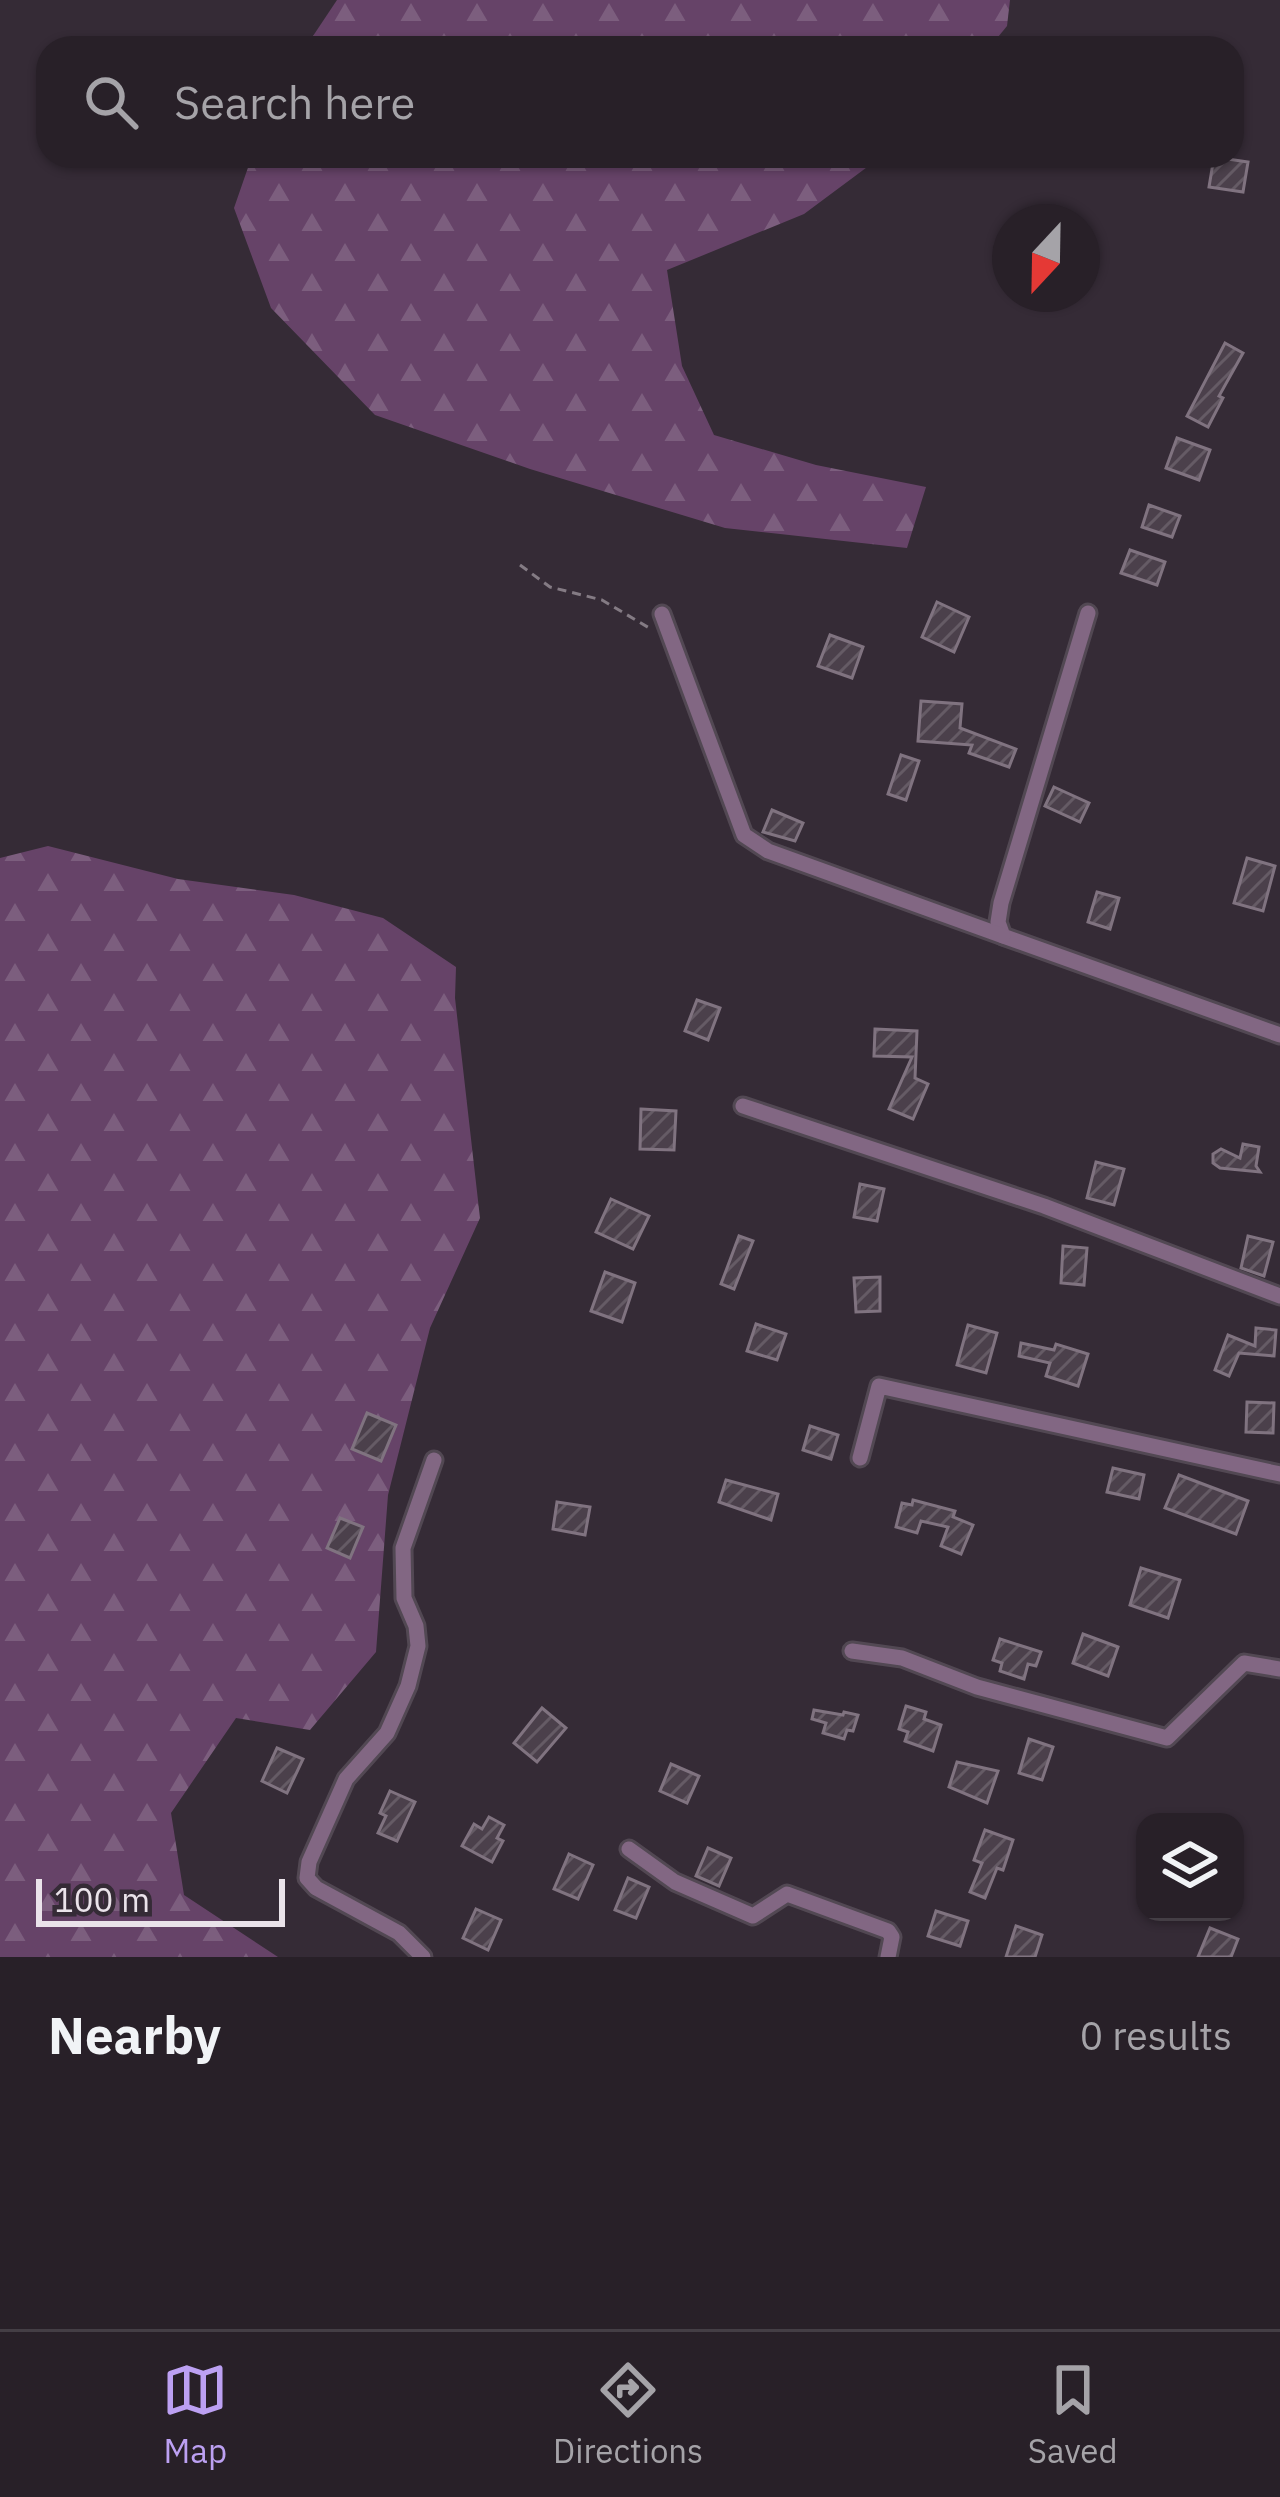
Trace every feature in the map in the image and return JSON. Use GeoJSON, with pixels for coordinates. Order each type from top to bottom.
{"type":"FeatureCollection","features":[{"type":"Feature","properties":{"kind":"street"},"geometry":{"type":"LineString","coordinates":[[1003,937],[998,922],[1000,903],[1088,613]]}},
{"type":"Feature","properties":{"kind":"street"},"geometry":{"type":"LineString","coordinates":[[662,614],[744,835],[768,851],[1280,1035]]}},
{"type":"Feature","properties":{"kind":"street"},"geometry":{"type":"LineString","coordinates":[[743,1106],[1044,1206],[1280,1296]]}},
{"type":"Feature","properties":{"kind":"street"},"geometry":{"type":"LineString","coordinates":[[860,1458],[879,1386],[1280,1474]]}},
{"type":"Feature","properties":{"kind":"street"},"geometry":{"type":"LineString","coordinates":[[423,1957],[399,1934],[316,1888],[307,1877],[309,1862],[346,1779],[387,1733],[407,1687],[418,1646],[416,1626],[404,1598],[403,1548],[434,1460]]}},
{"type":"Feature","properties":{"kind":"street"},"geometry":{"type":"LineString","coordinates":[[853,1651],[902,1658],[977,1688],[1166,1738],[1244,1663],[1280,1669]]}},
{"type":"Feature","properties":{"kind":"street"},"geometry":{"type":"LineString","coordinates":[[629,1849],[675,1882],[753,1916],[788,1894],[888,1931],[892,1937],[888,1957]]}},
{"type":"Feature","properties":{"kind":"path"},"geometry":{"type":"LineString","coordinates":[[520,565],[550,587],[602,600],[676,644]]}},
{"type":"Feature","properties":{"kind":"green space"},"geometry":{"type":"Polygon","coordinates":[[[337,0],[1010,0],[1007,26],[999,36],[313,36],[337,0]]]}},
{"type":"Feature","properties":{"kind":"green space"},"geometry":{"type":"Polygon","coordinates":[[[248,168],[866,168],[804,214],[667,270],[682,366],[714,435],[816,465],[926,487],[907,548],[725,528],[530,469],[375,415],[271,308],[234,208],[248,168]]]}},
{"type":"Feature","properties":{"kind":"green space"},"geometry":{"type":"Polygon","coordinates":[[[48,846],[178,879],[294,895],[383,918],[456,967],[455,998],[480,1218],[430,1328],[388,1495],[376,1652],[310,1730],[236,1718],[171,1813],[184,1895],[278,1957],[0,1957],[0,858],[48,846]]]}},
{"type":"Feature","properties":{"kind":"building"},"geometry":{"type":"Polygon","coordinates":[[[1244,161],[1248,162],[1243,192],[1209,187],[1212,168],[1244,168],[1244,161]]]}},
{"type":"Feature","properties":{"kind":"building"},"geometry":{"type":"Polygon","coordinates":[[[1225,343],[1243,353],[1208,427],[1187,416],[1225,343]]]}},
{"type":"Feature","properties":{"kind":"building"},"geometry":{"type":"Polygon","coordinates":[[[1177,438],[1210,450],[1199,480],[1166,468],[1177,438]]]}},
{"type":"Feature","properties":{"kind":"building"},"geometry":{"type":"Polygon","coordinates":[[[1149,505],[1180,516],[1172,537],[1142,527],[1149,505]]]}},
{"type":"Feature","properties":{"kind":"building"},"geometry":{"type":"Polygon","coordinates":[[[1130,550],[1165,562],[1157,585],[1121,573],[1130,550]]]}},
{"type":"Feature","properties":{"kind":"building"},"geometry":{"type":"Polygon","coordinates":[[[937,602],[969,617],[954,652],[922,637],[937,602]]]}},
{"type":"Feature","properties":{"kind":"building"},"geometry":{"type":"Polygon","coordinates":[[[830,635],[863,647],[852,678],[818,666],[830,635]]]}},
{"type":"Feature","properties":{"kind":"building"},"geometry":{"type":"Polygon","coordinates":[[[921,701],[962,704],[960,728],[1016,749],[1009,767],[969,753],[972,745],[918,741],[921,701]]]}},
{"type":"Feature","properties":{"kind":"building"},"geometry":{"type":"Polygon","coordinates":[[[901,755],[919,761],[906,800],[888,794],[901,755]]]}},
{"type":"Feature","properties":{"kind":"building"},"geometry":{"type":"Polygon","coordinates":[[[1054,787],[1089,803],[1080,822],[1045,806],[1054,787]]]}},
{"type":"Feature","properties":{"kind":"building"},"geometry":{"type":"Polygon","coordinates":[[[772,810],[803,823],[795,841],[763,832],[772,810]]]}},
{"type":"Feature","properties":{"kind":"building"},"geometry":{"type":"Polygon","coordinates":[[[1247,858],[1275,866],[1263,911],[1234,903],[1247,858]]]}},
{"type":"Feature","properties":{"kind":"building"},"geometry":{"type":"Polygon","coordinates":[[[1097,892],[1119,898],[1110,929],[1088,922],[1097,892]]]}},
{"type":"Feature","properties":{"kind":"building"},"geometry":{"type":"Polygon","coordinates":[[[697,1000],[720,1008],[708,1040],[685,1031],[697,1000]]]}},
{"type":"Feature","properties":{"kind":"building"},"geometry":{"type":"Polygon","coordinates":[[[875,1029],[917,1031],[915,1078],[928,1084],[913,1119],[889,1109],[912,1057],[874,1056],[875,1029]]]}},
{"type":"Feature","properties":{"kind":"building"},"geometry":{"type":"Polygon","coordinates":[[[641,1109],[676,1111],[674,1150],[640,1149],[641,1109]]]}},
{"type":"Feature","properties":{"kind":"building"},"geometry":{"type":"Polygon","coordinates":[[[1243,1144],[1259,1147],[1256,1166],[1260,1172],[1213,1163],[1213,1154],[1221,1149],[1240,1158],[1243,1144]]]}},
{"type":"Feature","properties":{"kind":"building"},"geometry":{"type":"Polygon","coordinates":[[[1096,1162],[1124,1169],[1114,1205],[1087,1198],[1096,1162]]]}},
{"type":"Feature","properties":{"kind":"building"},"geometry":{"type":"Polygon","coordinates":[[[860,1184],[884,1189],[877,1221],[854,1217],[860,1184]]]}},
{"type":"Feature","properties":{"kind":"building"},"geometry":{"type":"Polygon","coordinates":[[[611,1199],[649,1216],[633,1249],[596,1232],[611,1199]]]}},
{"type":"Feature","properties":{"kind":"building"},"geometry":{"type":"Polygon","coordinates":[[[739,1236],[753,1241],[734,1289],[721,1284],[739,1236]]]}},
{"type":"Feature","properties":{"kind":"building"},"geometry":{"type":"Polygon","coordinates":[[[1248,1236],[1273,1242],[1264,1276],[1241,1268],[1248,1236]]]}},
{"type":"Feature","properties":{"kind":"building"},"geometry":{"type":"Polygon","coordinates":[[[1063,1246],[1087,1248],[1084,1285],[1061,1283],[1063,1246]]]}},
{"type":"Feature","properties":{"kind":"building"},"geometry":{"type":"Polygon","coordinates":[[[605,1272],[635,1283],[622,1322],[591,1311],[605,1272]]]}},
{"type":"Feature","properties":{"kind":"building"},"geometry":{"type":"Polygon","coordinates":[[[880,1277],[880,1311],[856,1312],[854,1278],[880,1277]]]}},
{"type":"Feature","properties":{"kind":"building"},"geometry":{"type":"Polygon","coordinates":[[[756,1324],[786,1334],[777,1360],[747,1351],[756,1324]]]}},
{"type":"Feature","properties":{"kind":"building"},"geometry":{"type":"Polygon","coordinates":[[[968,1325],[997,1333],[986,1373],[957,1365],[968,1325]]]}},
{"type":"Feature","properties":{"kind":"building"},"geometry":{"type":"Polygon","coordinates":[[[1256,1328],[1276,1330],[1274,1356],[1239,1353],[1229,1376],[1215,1370],[1228,1335],[1255,1346],[1256,1328]]]}},
{"type":"Feature","properties":{"kind":"building"},"geometry":{"type":"Polygon","coordinates":[[[1021,1343],[1054,1350],[1056,1344],[1088,1354],[1078,1386],[1046,1376],[1050,1363],[1019,1356],[1021,1343]]]}},
{"type":"Feature","properties":{"kind":"building"},"geometry":{"type":"Polygon","coordinates":[[[1247,1402],[1274,1403],[1273,1433],[1246,1432],[1247,1402]]]}},
{"type":"Feature","properties":{"kind":"building"},"geometry":{"type":"Polygon","coordinates":[[[367,1413],[396,1425],[381,1461],[352,1449],[367,1413]]]}},
{"type":"Feature","properties":{"kind":"building"},"geometry":{"type":"Polygon","coordinates":[[[810,1426],[838,1435],[831,1459],[803,1450],[810,1426]]]}},
{"type":"Feature","properties":{"kind":"building"},"geometry":{"type":"Polygon","coordinates":[[[1113,1468],[1144,1475],[1139,1499],[1107,1492],[1113,1468]]]}},
{"type":"Feature","properties":{"kind":"building"},"geometry":{"type":"Polygon","coordinates":[[[1179,1475],[1248,1501],[1236,1534],[1165,1508],[1179,1475]]]}},
{"type":"Feature","properties":{"kind":"building"},"geometry":{"type":"Polygon","coordinates":[[[726,1480],[778,1494],[771,1520],[719,1502],[726,1480]]]}},
{"type":"Feature","properties":{"kind":"building"},"geometry":{"type":"Polygon","coordinates":[[[913,1500],[955,1511],[953,1517],[973,1525],[961,1554],[941,1546],[948,1527],[921,1521],[917,1533],[896,1527],[902,1503],[912,1505],[913,1500]]]}},
{"type":"Feature","properties":{"kind":"building"},"geometry":{"type":"Polygon","coordinates":[[[557,1502],[590,1507],[585,1535],[553,1529],[557,1502]]]}},
{"type":"Feature","properties":{"kind":"building"},"geometry":{"type":"Polygon","coordinates":[[[340,1518],[363,1527],[350,1558],[327,1548],[340,1518]]]}},
{"type":"Feature","properties":{"kind":"building"},"geometry":{"type":"Polygon","coordinates":[[[1141,1568],[1180,1580],[1168,1618],[1130,1605],[1141,1568]]]}},
{"type":"Feature","properties":{"kind":"building"},"geometry":{"type":"Polygon","coordinates":[[[1083,1634],[1118,1647],[1108,1676],[1073,1663],[1083,1634]]]}},
{"type":"Feature","properties":{"kind":"building"},"geometry":{"type":"Polygon","coordinates":[[[1000,1639],[1041,1652],[1036,1666],[1028,1664],[1024,1679],[1000,1671],[1002,1663],[993,1660],[1000,1639]]]}},
{"type":"Feature","properties":{"kind":"building"},"geometry":{"type":"Polygon","coordinates":[[[906,1706],[926,1712],[924,1719],[941,1725],[933,1751],[905,1741],[908,1732],[899,1729],[906,1706]]]}},
{"type":"Feature","properties":{"kind":"building"},"geometry":{"type":"Polygon","coordinates":[[[542,1708],[566,1728],[537,1762],[514,1743],[542,1708]]]}},
{"type":"Feature","properties":{"kind":"building"},"geometry":{"type":"Polygon","coordinates":[[[814,1710],[858,1715],[853,1731],[847,1730],[844,1739],[823,1733],[826,1723],[812,1719],[814,1710]]]}},
{"type":"Feature","properties":{"kind":"building"},"geometry":{"type":"Polygon","coordinates":[[[1029,1739],[1053,1747],[1042,1780],[1019,1773],[1029,1739]]]}},
{"type":"Feature","properties":{"kind":"building"},"geometry":{"type":"Polygon","coordinates":[[[277,1748],[303,1759],[287,1793],[262,1781],[277,1748]]]}},
{"type":"Feature","properties":{"kind":"building"},"geometry":{"type":"Polygon","coordinates":[[[957,1762],[998,1771],[987,1803],[949,1787],[957,1762]]]}},
{"type":"Feature","properties":{"kind":"building"},"geometry":{"type":"Polygon","coordinates":[[[671,1764],[699,1776],[687,1803],[660,1791],[671,1764]]]}},
{"type":"Feature","properties":{"kind":"building"},"geometry":{"type":"Polygon","coordinates":[[[390,1791],[415,1802],[397,1841],[378,1833],[390,1791]]]}},
{"type":"Feature","properties":{"kind":"building"},"geometry":{"type":"Polygon","coordinates":[[[489,1817],[504,1825],[497,1838],[503,1841],[492,1862],[462,1846],[474,1824],[482,1829],[489,1817]]]}},
{"type":"Feature","properties":{"kind":"building"},"geometry":{"type":"Polygon","coordinates":[[[985,1830],[1013,1840],[1003,1870],[997,1868],[985,1898],[970,1892],[982,1863],[974,1860],[985,1830]]]}},
{"type":"Feature","properties":{"kind":"building"},"geometry":{"type":"Polygon","coordinates":[[[708,1848],[731,1858],[719,1886],[696,1876],[708,1848]]]}},
{"type":"Feature","properties":{"kind":"building"},"geometry":{"type":"Polygon","coordinates":[[[569,1854],[593,1865],[578,1899],[554,1889],[569,1854]]]}},
{"type":"Feature","properties":{"kind":"building"},"geometry":{"type":"Polygon","coordinates":[[[628,1878],[649,1887],[636,1918],[615,1910],[628,1878]]]}},
{"type":"Feature","properties":{"kind":"building"},"geometry":{"type":"Polygon","coordinates":[[[476,1909],[501,1920],[488,1950],[463,1938],[476,1909]]]}},
{"type":"Feature","properties":{"kind":"building"},"geometry":{"type":"Polygon","coordinates":[[[936,1911],[968,1921],[960,1946],[928,1936],[936,1911]]]}},
{"type":"Feature","properties":{"kind":"building"},"geometry":{"type":"Polygon","coordinates":[[[1016,1926],[1042,1935],[1035,1957],[1006,1957],[1016,1926]]]}},
{"type":"Feature","properties":{"kind":"building"},"geometry":{"type":"Polygon","coordinates":[[[1210,1928],[1238,1939],[1231,1957],[1198,1957],[1210,1928]]]}}]}
